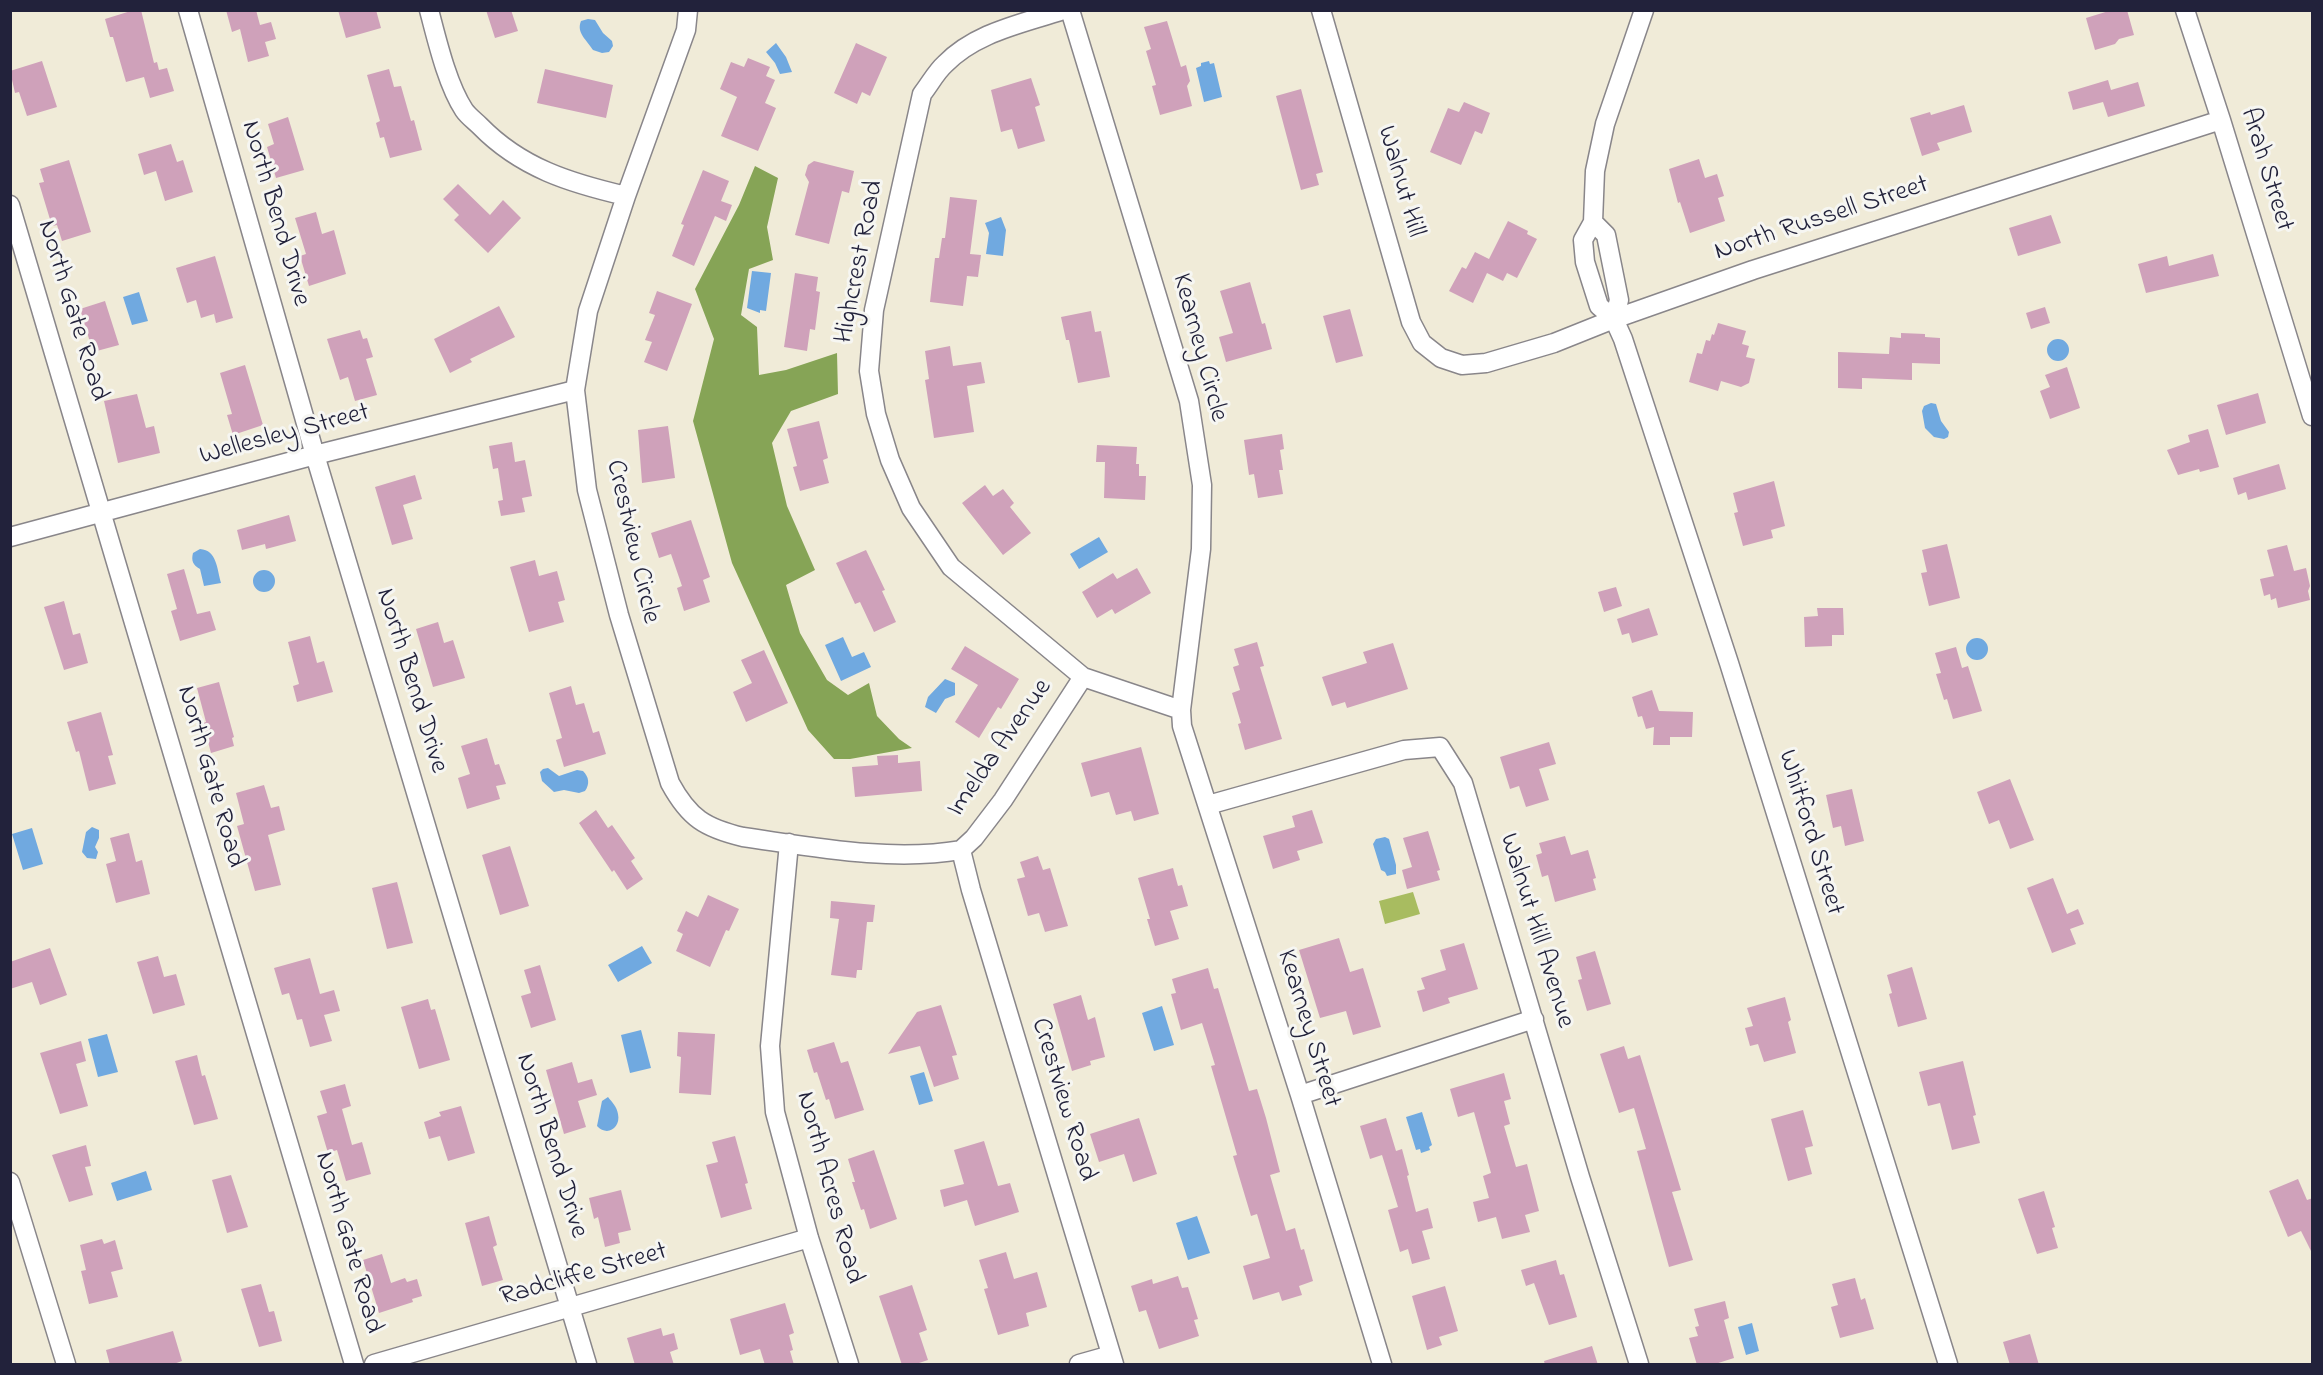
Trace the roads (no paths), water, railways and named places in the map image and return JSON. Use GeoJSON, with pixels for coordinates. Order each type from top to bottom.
{"type":"FeatureCollection","features":[{"type":"Feature","properties":{"kind":"street","name":"North Bend Drive"},"geometry":{"type":"LineString","coordinates":[[188,10],[315,455],[587,1365]]}},
{"type":"Feature","properties":{"kind":"street"},"geometry":{"type":"LineString","coordinates":[[429,10],[443,63],[464,110],[492,139],[524,163],[593,188],[626,196]]}},
{"type":"Feature","properties":{"kind":"street","name":"Crestview Circle"},"geometry":{"type":"LineString","coordinates":[[688,10],[686,30],[626,196],[588,311],[575,390],[587,490],[619,615],[670,783],[682,804],[699,820],[721,831],[789,843],[897,855],[934,855],[961,850]]}},
{"type":"Feature","properties":{"kind":"street","name":"Highcrest Road"},"geometry":{"type":"LineString","coordinates":[[1063,10],[982,37],[960,50],[943,65],[922,94],[873,310],[869,371],[876,414],[890,460],[911,508],[951,567],[1083,677],[1181,710]]}},
{"type":"Feature","properties":{"kind":"street","name":"Kearney Circle"},"geometry":{"type":"LineString","coordinates":[[1070,10],[1189,401],[1202,485],[1201,549],[1181,710]]}},
{"type":"Feature","properties":{"kind":"street","name":"Walnut Hill"},"geometry":{"type":"LineString","coordinates":[[1321,10],[1411,322],[1422,343],[1441,358]]}},
{"type":"Feature","properties":{"kind":"street","name":"Whitford Street"},"geometry":{"type":"LineString","coordinates":[[1644,10],[1605,124],[1595,171],[1593,222],[1583,240],[1585,262],[1599,306],[1614,319],[1623,339],[1729,663],[1948,1365]]}},
{"type":"Feature","properties":{"kind":"street","name":"Arah Street"},"geometry":{"type":"LineString","coordinates":[[2185,10],[2313,416]]}},
{"type":"Feature","properties":{"kind":"street","name":"North Russell Street"},"geometry":{"type":"LineString","coordinates":[[1441,358],[1462,365],[1486,363],[1554,343],[1614,319],[1775,262],[2221,120]]}},
{"type":"Feature","properties":{"kind":"street","name":"North Gate Road"},"geometry":{"type":"LineString","coordinates":[[10,205],[354,1365]]}},
{"type":"Feature","properties":{"kind":"street","name":"Whitford Street"},"geometry":{"type":"LineString","coordinates":[[1593,222],[1606,235],[1608,244],[1618,300],[1614,319]]}},
{"type":"Feature","properties":{"kind":"street","name":"Wellesley Street"},"geometry":{"type":"LineString","coordinates":[[10,537],[315,455],[575,390]]}},
{"type":"Feature","properties":{"kind":"street","name":"Imelda Avenue"},"geometry":{"type":"LineString","coordinates":[[961,850],[974,838],[1003,800],[1083,677]]}},
{"type":"Feature","properties":{"kind":"street","name":"Kearney Street"},"geometry":{"type":"LineString","coordinates":[[1181,710],[1186,744],[1300,1095],[1382,1365]]}},
{"type":"Feature","properties":{"kind":"street","name":"Walnut Hill Avenue"},"geometry":{"type":"LineString","coordinates":[[1208,806],[1404,750],[1440,747],[1463,783],[1580,1177],[1639,1365]]}},
{"type":"Feature","properties":{"kind":"street","name":"North Acres Road"},"geometry":{"type":"LineString","coordinates":[[789,843],[770,1046],[775,1112],[809,1238],[849,1365]]}},
{"type":"Feature","properties":{"kind":"street","name":"Crestview Road"},"geometry":{"type":"LineString","coordinates":[[961,850],[1113,1360]]}},
{"type":"Feature","properties":{"kind":"street"},"geometry":{"type":"LineString","coordinates":[[1300,1095],[1534,1019]]}},
{"type":"Feature","properties":{"kind":"street"},"geometry":{"type":"LineString","coordinates":[[10,1182],[66,1365]]}},
{"type":"Feature","properties":{"kind":"street","name":"Radcliffe Street"},"geometry":{"type":"LineString","coordinates":[[374,1365],[809,1238]]}},
{"type":"Feature","properties":{"kind":"street"},"geometry":{"type":"LineString","coordinates":[[1079,1365],[1113,1360]]}},
{"type":"Feature","properties":{"kind":"water"},"geometry":{"type":"Polygon","coordinates":[[[595,20],[603,33],[612,41],[613,46],[609,52],[602,53],[593,50],[583,36],[580,29],[581,21],[595,20]]]}},
{"type":"Feature","properties":{"kind":"water"},"geometry":{"type":"Polygon","coordinates":[[[776,43],[786,57],[792,72],[780,74],[766,52],[776,43]]]}},
{"type":"Feature","properties":{"kind":"water"},"geometry":{"type":"Polygon","coordinates":[[[1209,61],[1210,64],[1214,63],[1222,97],[1204,102],[1196,68],[1201,66],[1201,63],[1209,61]]]}},
{"type":"Feature","properties":{"kind":"water"},"geometry":{"type":"Polygon","coordinates":[[[1001,217],[1006,230],[1003,256],[986,254],[989,233],[985,223],[1001,217]]]}},
{"type":"Feature","properties":{"kind":"water"},"geometry":{"type":"Polygon","coordinates":[[[752,271],[771,273],[766,311],[760,310],[760,313],[747,308],[752,271]]]}},
{"type":"Feature","properties":{"kind":"water"},"geometry":{"type":"Polygon","coordinates":[[[139,292],[148,321],[132,325],[123,297],[139,292]]]}},
{"type":"Feature","properties":{"kind":"water"},"geometry":{"type":"Polygon","coordinates":[[[2058,339],[2066,342],[2069,350],[2066,358],[2058,361],[2050,358],[2047,350],[2050,342],[2058,339]]]}},
{"type":"Feature","properties":{"kind":"water"},"geometry":{"type":"Polygon","coordinates":[[[1931,403],[1936,404],[1941,421],[1949,432],[1948,437],[1944,439],[1934,437],[1925,428],[1922,411],[1924,406],[1931,403]]]}},
{"type":"Feature","properties":{"kind":"water"},"geometry":{"type":"Polygon","coordinates":[[[1099,537],[1108,552],[1079,569],[1070,554],[1099,537]]]}},
{"type":"Feature","properties":{"kind":"water"},"geometry":{"type":"Polygon","coordinates":[[[200,549],[206,550],[213,557],[221,583],[204,586],[200,569],[192,561],[193,553],[200,549]]]}},
{"type":"Feature","properties":{"kind":"water"},"geometry":{"type":"Polygon","coordinates":[[[264,570],[272,573],[275,581],[272,589],[264,592],[256,589],[253,581],[256,573],[264,570]]]}},
{"type":"Feature","properties":{"kind":"water"},"geometry":{"type":"Polygon","coordinates":[[[843,637],[852,657],[864,652],[871,667],[841,681],[825,645],[843,637]]]}},
{"type":"Feature","properties":{"kind":"water"},"geometry":{"type":"Polygon","coordinates":[[[1977,638],[1985,641],[1988,649],[1985,657],[1977,660],[1969,657],[1966,649],[1969,641],[1977,638]]]}},
{"type":"Feature","properties":{"kind":"water"},"geometry":{"type":"Polygon","coordinates":[[[945,679],[955,683],[955,695],[945,699],[936,713],[925,707],[928,697],[945,679]]]}},
{"type":"Feature","properties":{"kind":"water"},"geometry":{"type":"Polygon","coordinates":[[[548,768],[559,776],[577,770],[583,771],[587,776],[588,786],[585,791],[579,793],[564,790],[554,792],[542,781],[540,772],[548,768]]]}},
{"type":"Feature","properties":{"kind":"water"},"geometry":{"type":"Polygon","coordinates":[[[92,827],[99,830],[99,838],[95,847],[98,852],[96,859],[87,858],[82,852],[86,832],[92,827]]]}},
{"type":"Feature","properties":{"kind":"water"},"geometry":{"type":"Polygon","coordinates":[[[32,828],[43,864],[23,870],[12,834],[32,828]]]}},
{"type":"Feature","properties":{"kind":"water"},"geometry":{"type":"Polygon","coordinates":[[[1385,837],[1389,839],[1396,865],[1396,874],[1387,876],[1381,870],[1373,844],[1376,839],[1385,837]]]}},
{"type":"Feature","properties":{"kind":"water"},"geometry":{"type":"Polygon","coordinates":[[[642,946],[652,963],[618,982],[608,965],[642,946]]]}},
{"type":"Feature","properties":{"kind":"water"},"geometry":{"type":"Polygon","coordinates":[[[1162,1006],[1174,1045],[1154,1051],[1142,1013],[1162,1006]]]}},
{"type":"Feature","properties":{"kind":"water"},"geometry":{"type":"Polygon","coordinates":[[[641,1030],[651,1068],[630,1073],[621,1035],[641,1030]]]}},
{"type":"Feature","properties":{"kind":"water"},"geometry":{"type":"Polygon","coordinates":[[[107,1034],[118,1072],[98,1077],[88,1039],[107,1034]]]}},
{"type":"Feature","properties":{"kind":"water"},"geometry":{"type":"Polygon","coordinates":[[[924,1072],[933,1101],[919,1105],[910,1076],[924,1072]]]}},
{"type":"Feature","properties":{"kind":"water"},"geometry":{"type":"Polygon","coordinates":[[[608,1097],[617,1109],[618,1119],[615,1127],[605,1131],[597,1126],[602,1101],[608,1097]]]}},
{"type":"Feature","properties":{"kind":"water"},"geometry":{"type":"Polygon","coordinates":[[[1422,1112],[1432,1145],[1429,1147],[1430,1150],[1421,1153],[1420,1149],[1416,1150],[1406,1117],[1422,1112]]]}},
{"type":"Feature","properties":{"kind":"water"},"geometry":{"type":"Polygon","coordinates":[[[146,1171],[152,1190],[117,1201],[111,1183],[146,1171]]]}},
{"type":"Feature","properties":{"kind":"water"},"geometry":{"type":"Polygon","coordinates":[[[1197,1216],[1210,1253],[1188,1260],[1176,1223],[1197,1216]]]}},
{"type":"Feature","properties":{"kind":"water"},"geometry":{"type":"Polygon","coordinates":[[[1752,1323],[1759,1351],[1746,1355],[1738,1327],[1752,1323]]]}}]}
